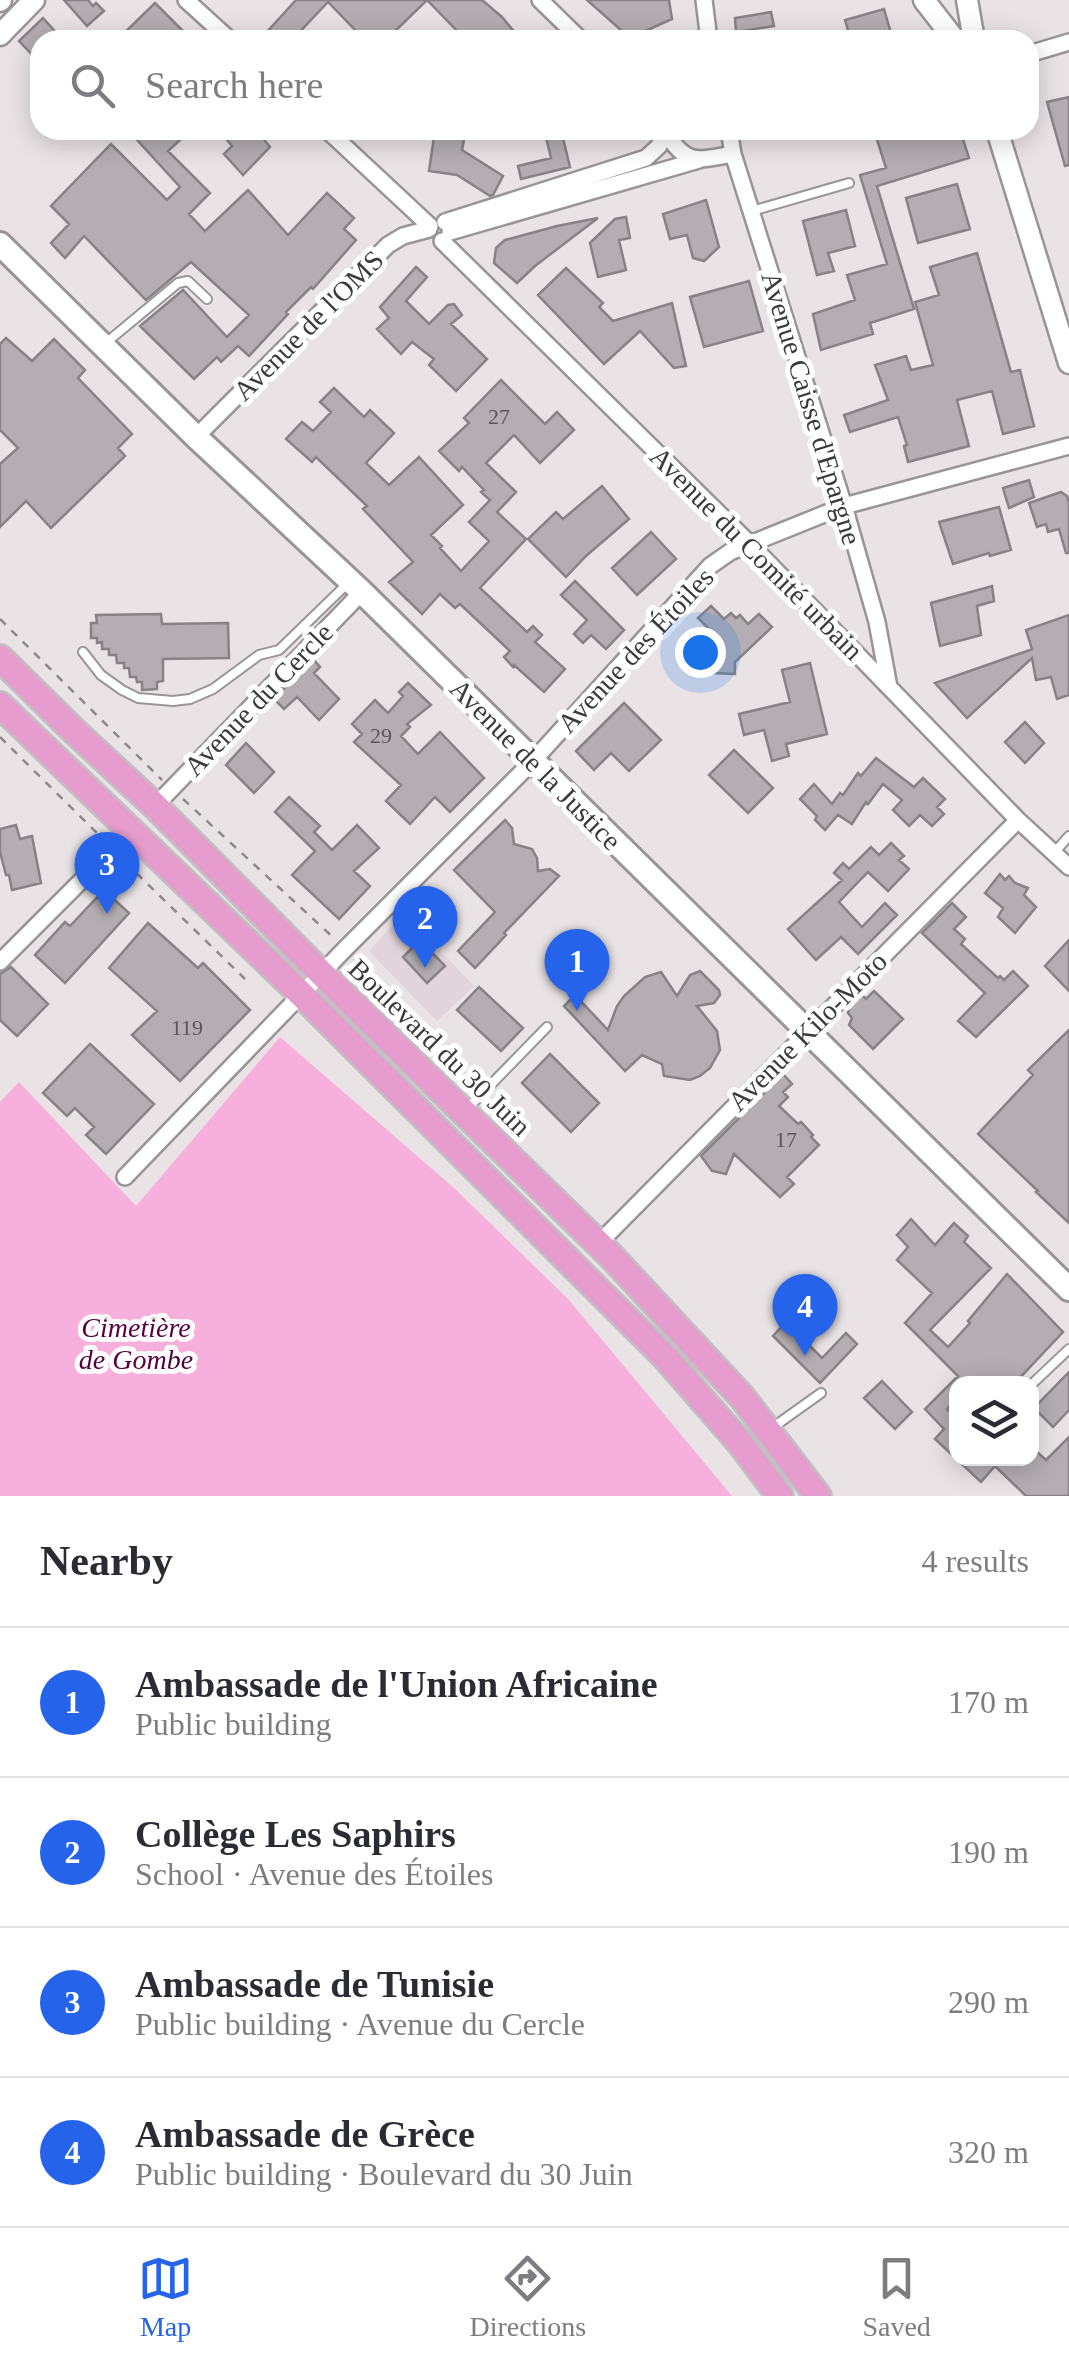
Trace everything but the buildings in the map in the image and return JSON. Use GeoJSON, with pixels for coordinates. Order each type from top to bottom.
{"type":"FeatureCollection","features":[{"type":"Feature","properties":{"kind":"main road","name":"Avenue de la Justice"},"geometry":{"type":"LineString","coordinates":[[0,244],[356,587],[1069,1289]]}},
{"type":"Feature","properties":{"kind":"main road","name":"Boulevard du 30 Juin"},"geometry":{"type":"LineString","coordinates":[[0,659],[156,806],[598,1244],[742,1397],[818,1496]]}},
{"type":"Feature","properties":{"kind":"main road"},"geometry":{"type":"LineString","coordinates":[[0,703],[302,995],[665,1357],[780,1496]]}},
{"type":"Feature","properties":{"kind":"street"},"geometry":{"type":"LineString","coordinates":[[0,35],[34,0]]}},
{"type":"Feature","properties":{"kind":"street"},"geometry":{"type":"LineString","coordinates":[[186,0],[219,30]]}},
{"type":"Feature","properties":{"kind":"street"},"geometry":{"type":"LineString","coordinates":[[540,0],[571,30]]}},
{"type":"Feature","properties":{"kind":"street"},"geometry":{"type":"LineString","coordinates":[[704,0],[706,30]]}},
{"type":"Feature","properties":{"kind":"street"},"geometry":{"type":"LineString","coordinates":[[924,0],[947,30]]}},
{"type":"Feature","properties":{"kind":"street"},"geometry":{"type":"LineString","coordinates":[[967,0],[972,30]]}},
{"type":"Feature","properties":{"kind":"street"},"geometry":{"type":"LineString","coordinates":[[1039,51],[1069,42]]}},
{"type":"Feature","properties":{"kind":"street","name":"Avenue du Comité urbain"},"geometry":{"type":"LineString","coordinates":[[338,140],[439,230],[1018,820],[1069,867]]}},
{"type":"Feature","properties":{"kind":"street","name":"Avenue de l'OMS"},"geometry":{"type":"LineString","coordinates":[[196,436],[388,244],[646,158],[661,140]]}},
{"type":"Feature","properties":{"kind":"street"},"geometry":{"type":"LineString","coordinates":[[670,140],[677,150],[700,160]]}},
{"type":"Feature","properties":{"kind":"street","name":"Avenue Caisse d'Epargne"},"geometry":{"type":"LineString","coordinates":[[731,140],[844,506],[877,622],[889,687]]}},
{"type":"Feature","properties":{"kind":"street"},"geometry":{"type":"LineString","coordinates":[[1000,140],[1069,363]]}},
{"type":"Feature","properties":{"kind":"street"},"geometry":{"type":"LineString","coordinates":[[439,230],[733,154]]}},
{"type":"Feature","properties":{"kind":"street","name":"Avenue des Étoiles"},"geometry":{"type":"LineString","coordinates":[[125,1177],[533,761],[710,566],[730,552],[844,506],[1069,446]]}},
{"type":"Feature","properties":{"kind":"street","name":"Avenue du Cercle"},"geometry":{"type":"LineString","coordinates":[[156,806],[356,587]]}},
{"type":"Feature","properties":{"kind":"street","name":"Avenue Kilo-Moto"},"geometry":{"type":"LineString","coordinates":[[598,1244],[1018,820]]}},
{"type":"Feature","properties":{"kind":"street"},"geometry":{"type":"LineString","coordinates":[[0,962],[132,830]]}},
{"type":"Feature","properties":{"kind":"lane"},"geometry":{"type":"LineString","coordinates":[[751,212],[849,184]]}},
{"type":"Feature","properties":{"kind":"lane"},"geometry":{"type":"LineString","coordinates":[[104,345],[178,283],[188,281],[207,299]]}},
{"type":"Feature","properties":{"kind":"lane"},"geometry":{"type":"LineString","coordinates":[[83,652],[101,675],[138,698],[190,698],[213,689],[259,655],[279,650],[356,587]]}},
{"type":"Feature","properties":{"kind":"lane"},"geometry":{"type":"LineString","coordinates":[[1054,853],[1069,836]]}},
{"type":"Feature","properties":{"kind":"lane"},"geometry":{"type":"LineString","coordinates":[[464,1112],[548,1027]]}},
{"type":"Feature","properties":{"kind":"lane"},"geometry":{"type":"LineString","coordinates":[[1039,1377],[1069,1349]]}},
{"type":"Feature","properties":{"kind":"lane"},"geometry":{"type":"LineString","coordinates":[[768,1431],[821,1392]]}},
{"type":"Feature","properties":{"kind":"path"},"geometry":{"type":"LineString","coordinates":[[0,738],[106,842]]}},
{"type":"Feature","properties":{"kind":"path"},"geometry":{"type":"LineString","coordinates":[[120,857],[245,980]]}},
{"type":"Feature","properties":{"kind":"path"},"geometry":{"type":"LineString","coordinates":[[345,950],[388,996]]}},
{"type":"Feature","properties":{"kind":"shaded area"},"geometry":{"type":"Polygon","coordinates":[[[404,913],[474,986],[437,1021],[369,951],[404,913]]]}},
{"type":"Feature","properties":{"kind":"green space","name":"Cimetière de Gombe"},"geometry":{"type":"Polygon","coordinates":[[[280,1037],[454,1188],[569,1300],[732,1496],[0,1496],[0,1102],[19,1082],[136,1206],[280,1037]]]}},
{"type":"Feature","properties":{"kind":"place","name":"Ambassade de Tunisie"},"geometry":{"type":"Point","coordinates":[107,914]}},
{"type":"Feature","properties":{"kind":"place","name":"Collège Les Saphirs"},"geometry":{"type":"Point","coordinates":[425,968]}},
{"type":"Feature","properties":{"kind":"place","name":"Ambassade de l'Union Africaine"},"geometry":{"type":"Point","coordinates":[577,1011]}},
{"type":"Feature","properties":{"kind":"place","name":"Ambassade de Grèce"},"geometry":{"type":"Point","coordinates":[805,1356]}}]}
